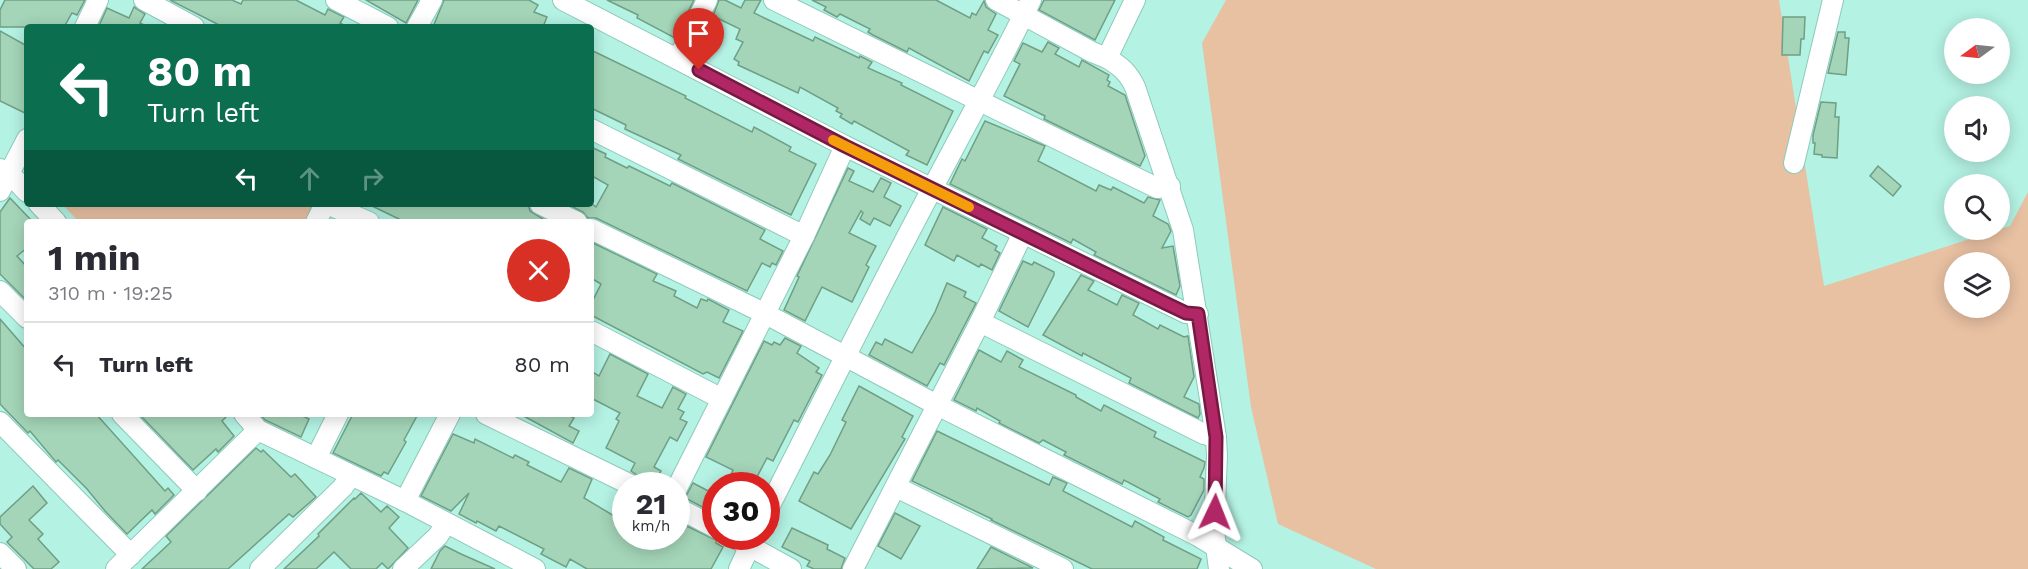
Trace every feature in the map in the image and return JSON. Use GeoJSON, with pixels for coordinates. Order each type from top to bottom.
{"type":"FeatureCollection","features":[{"type":"Feature","properties":{"kind":"street"},"geometry":{"type":"LineString","coordinates":[[86,24],[98,0]]}},
{"type":"Feature","properties":{"kind":"street"},"geometry":{"type":"LineString","coordinates":[[144,0],[188,24]]}},
{"type":"Feature","properties":{"kind":"street"},"geometry":{"type":"LineString","coordinates":[[336,0],[382,24]]}},
{"type":"Feature","properties":{"kind":"street"},"geometry":{"type":"LineString","coordinates":[[419,24],[432,0]]}},
{"type":"Feature","properties":{"kind":"street"},"geometry":{"type":"LineString","coordinates":[[563,0],[845,146],[1186,313],[1198,314]]}},
{"type":"Feature","properties":{"kind":"street"},"geometry":{"type":"LineString","coordinates":[[678,59],[707,0]]}},
{"type":"Feature","properties":{"kind":"street"},"geometry":{"type":"LineString","coordinates":[[774,0],[1157,188],[1170,186]]}},
{"type":"Feature","properties":{"kind":"street"},"geometry":{"type":"LineString","coordinates":[[996,0],[1028,7],[1092,52],[1107,58],[1129,75],[1170,186],[1183,230],[1216,437],[1214,531],[1218,569]]}},
{"type":"Feature","properties":{"kind":"street"},"geometry":{"type":"LineString","coordinates":[[1107,58],[1136,0]]}},
{"type":"Feature","properties":{"kind":"street"},"geometry":{"type":"LineString","coordinates":[[1794,163],[1833,0]]}},
{"type":"Feature","properties":{"kind":"street"},"geometry":{"type":"LineString","coordinates":[[780,485],[1028,7]]}},
{"type":"Feature","properties":{"kind":"street"},"geometry":{"type":"LineString","coordinates":[[594,131],[804,236]]}},
{"type":"Feature","properties":{"kind":"street"},"geometry":{"type":"LineString","coordinates":[[0,191],[4,171],[24,143]]}},
{"type":"Feature","properties":{"kind":"street"},"geometry":{"type":"LineString","coordinates":[[685,472],[804,236],[845,146]]}},
{"type":"Feature","properties":{"kind":"street"},"geometry":{"type":"LineString","coordinates":[[4,171],[24,189]]}},
{"type":"Feature","properties":{"kind":"street"},"geometry":{"type":"LineString","coordinates":[[42,207],[53,219]]}},
{"type":"Feature","properties":{"kind":"street"},"geometry":{"type":"LineString","coordinates":[[333,207],[362,219]]}},
{"type":"Feature","properties":{"kind":"street"},"geometry":{"type":"LineString","coordinates":[[546,207],[571,219]]}},
{"type":"Feature","properties":{"kind":"street"},"geometry":{"type":"LineString","coordinates":[[594,230],[764,313],[937,405],[1217,546],[1251,569]]}},
{"type":"Feature","properties":{"kind":"street"},"geometry":{"type":"LineString","coordinates":[[853,569],[980,322],[1023,233]]}},
{"type":"Feature","properties":{"kind":"street"},"geometry":{"type":"LineString","coordinates":[[0,291],[24,315]]}},
{"type":"Feature","properties":{"kind":"street"},"geometry":{"type":"LineString","coordinates":[[980,322],[1204,434],[1216,437]]}},
{"type":"Feature","properties":{"kind":"street"},"geometry":{"type":"LineString","coordinates":[[594,334],[722,399]]}},
{"type":"Feature","properties":{"kind":"street"},"geometry":{"type":"LineString","coordinates":[[125,417],[197,491]]}},
{"type":"Feature","properties":{"kind":"street"},"geometry":{"type":"LineString","coordinates":[[247,417],[258,430],[405,501],[535,569]]}},
{"type":"Feature","properties":{"kind":"street"},"geometry":{"type":"LineString","coordinates":[[316,458],[336,417]]}},
{"type":"Feature","properties":{"kind":"street"},"geometry":{"type":"LineString","coordinates":[[405,501],[448,417]]}},
{"type":"Feature","properties":{"kind":"street"},"geometry":{"type":"LineString","coordinates":[[492,417],[612,476]]}},
{"type":"Feature","properties":{"kind":"street"},"geometry":{"type":"LineString","coordinates":[[0,422],[131,555]]}},
{"type":"Feature","properties":{"kind":"street"},"geometry":{"type":"LineString","coordinates":[[117,569],[258,430]]}},
{"type":"Feature","properties":{"kind":"street"},"geometry":{"type":"LineString","coordinates":[[260,569],[343,487],[351,476]]}},
{"type":"Feature","properties":{"kind":"street"},"geometry":{"type":"LineString","coordinates":[[896,487],[1063,569]]}},
{"type":"Feature","properties":{"kind":"street"},"geometry":{"type":"LineString","coordinates":[[403,569],[438,536],[447,523]]}},
{"type":"Feature","properties":{"kind":"street"},"geometry":{"type":"LineString","coordinates":[[739,569],[744,550]]}},
{"type":"Feature","properties":{"kind":"street"},"geometry":{"type":"LineString","coordinates":[[762,550],[791,569]]}},
{"type":"Feature","properties":{"kind":"street"},"geometry":{"type":"LineString","coordinates":[[0,553],[16,569]]}},
{"type":"Feature","properties":{"kind":"shaded area"},"geometry":{"type":"Polygon","coordinates":[[[1226,0],[1779,0],[1824,286],[1967,240],[2010,240],[2010,226],[2028,192],[2028,569],[1376,569],[1278,524],[1251,407],[1202,43],[1226,0]]]}},
{"type":"Feature","properties":{"kind":"shaded area"},"geometry":{"type":"Polygon","coordinates":[[[65,207],[314,208],[308,219],[76,219],[65,207]]]}},
{"type":"Feature","properties":{"kind":"building"},"geometry":{"type":"Polygon","coordinates":[[[5,0],[85,0],[77,15],[72,13],[66,24],[24,24],[24,27],[0,27],[0,10],[5,0]]]}},
{"type":"Feature","properties":{"kind":"building"},"geometry":{"type":"Polygon","coordinates":[[[170,0],[232,0],[241,4],[243,0],[296,0],[325,15],[328,9],[344,17],[340,23],[342,24],[217,24],[170,0]]]}},
{"type":"Feature","properties":{"kind":"building"},"geometry":{"type":"Polygon","coordinates":[[[366,0],[418,0],[406,23],[366,0]]]}},
{"type":"Feature","properties":{"kind":"building"},"geometry":{"type":"Polygon","coordinates":[[[444,0],[529,0],[538,5],[534,12],[547,17],[544,24],[434,24],[444,0]]]}},
{"type":"Feature","properties":{"kind":"building"},"geometry":{"type":"Polygon","coordinates":[[[607,0],[694,0],[675,38],[637,18],[638,15],[607,0]]]}},
{"type":"Feature","properties":{"kind":"building"},"geometry":{"type":"Polygon","coordinates":[[[719,0],[725,0],[741,8],[745,0],[761,0],[754,13],[813,41],[815,37],[859,58],[860,56],[872,62],[868,68],[902,83],[901,85],[953,111],[927,165],[906,155],[909,151],[854,121],[852,124],[840,117],[842,114],[836,111],[838,108],[800,87],[798,93],[738,65],[739,62],[734,59],[743,42],[736,39],[740,29],[713,16],[719,0]]]}},
{"type":"Feature","properties":{"kind":"building"},"geometry":{"type":"Polygon","coordinates":[[[812,0],[936,0],[970,18],[972,13],[976,15],[984,1],[986,7],[996,14],[988,30],[998,35],[988,53],[984,51],[969,81],[909,48],[907,52],[873,35],[868,32],[870,29],[840,14],[837,17],[824,10],[826,7],[812,0]]]}},
{"type":"Feature","properties":{"kind":"building"},"geometry":{"type":"Polygon","coordinates":[[[1044,0],[1115,0],[1095,40],[1039,10],[1044,0]]]}},
{"type":"Feature","properties":{"kind":"building"},"geometry":{"type":"Polygon","coordinates":[[[134,7],[145,14],[140,23],[142,24],[100,24],[107,8],[129,18],[134,7]]]}},
{"type":"Feature","properties":{"kind":"building"},"geometry":{"type":"Polygon","coordinates":[[[1783,17],[1805,17],[1804,39],[1801,39],[1800,55],[1782,55],[1783,17]]]}},
{"type":"Feature","properties":{"kind":"building"},"geometry":{"type":"Polygon","coordinates":[[[0,31],[24,44],[24,113],[0,101],[0,31]]]}},
{"type":"Feature","properties":{"kind":"building"},"geometry":{"type":"Polygon","coordinates":[[[1838,32],[1845,32],[1845,38],[1849,38],[1846,75],[1828,73],[1838,32]]]}},
{"type":"Feature","properties":{"kind":"building"},"geometry":{"type":"Polygon","coordinates":[[[1048,42],[1059,48],[1055,54],[1079,67],[1082,60],[1109,75],[1108,86],[1125,95],[1145,156],[1140,166],[1044,119],[1045,116],[1004,96],[1020,64],[1014,61],[1023,43],[1042,52],[1048,42]]]}},
{"type":"Feature","properties":{"kind":"building"},"geometry":{"type":"Polygon","coordinates":[[[594,51],[686,96],[685,98],[752,132],[754,127],[791,147],[789,151],[816,164],[791,215],[678,159],[681,155],[625,129],[626,125],[594,109],[594,51]]]}},
{"type":"Feature","properties":{"kind":"building"},"geometry":{"type":"Polygon","coordinates":[[[1821,102],[1836,103],[1835,117],[1839,117],[1837,158],[1814,154],[1813,135],[1821,102]]]}},
{"type":"Feature","properties":{"kind":"building"},"geometry":{"type":"Polygon","coordinates":[[[985,121],[1045,146],[1038,161],[1096,191],[1099,185],[1111,190],[1113,187],[1144,203],[1148,197],[1160,200],[1153,216],[1168,224],[1171,231],[1162,248],[1173,246],[1180,286],[1176,295],[1094,255],[1096,252],[1073,239],[1071,243],[950,184],[962,159],[965,161],[985,121]]]}},
{"type":"Feature","properties":{"kind":"building"},"geometry":{"type":"Polygon","coordinates":[[[594,148],[627,168],[629,166],[670,186],[672,183],[765,230],[760,239],[783,251],[776,265],[772,263],[770,267],[762,263],[747,291],[596,218],[588,218],[583,212],[573,207],[596,207],[608,185],[594,177],[594,148]]]}},
{"type":"Feature","properties":{"kind":"building"},"geometry":{"type":"Polygon","coordinates":[[[1878,166],[1901,186],[1893,196],[1870,176],[1878,166]]]}},
{"type":"Feature","properties":{"kind":"building"},"geometry":{"type":"Polygon","coordinates":[[[848,168],[854,171],[849,181],[873,192],[881,178],[891,183],[884,197],[901,206],[890,226],[874,218],[870,225],[860,219],[863,213],[861,211],[849,233],[876,246],[866,265],[869,267],[852,302],[822,287],[805,321],[784,310],[799,277],[797,276],[848,168]]]}},
{"type":"Feature","properties":{"kind":"building"},"geometry":{"type":"Polygon","coordinates":[[[10,198],[30,219],[24,219],[24,250],[17,256],[24,264],[24,298],[0,274],[0,212],[10,198]]]}},
{"type":"Feature","properties":{"kind":"building"},"geometry":{"type":"Polygon","coordinates":[[[374,207],[529,207],[530,211],[543,219],[399,219],[374,207]]]}},
{"type":"Feature","properties":{"kind":"building"},"geometry":{"type":"Polygon","coordinates":[[[943,207],[987,229],[982,238],[997,246],[995,250],[1000,253],[992,270],[981,264],[979,267],[957,255],[954,261],[925,245],[943,207]]]}},
{"type":"Feature","properties":{"kind":"building"},"geometry":{"type":"Polygon","coordinates":[[[594,243],[657,274],[653,281],[676,291],[674,296],[697,308],[701,299],[707,301],[708,299],[729,310],[723,322],[743,331],[719,378],[707,372],[703,374],[594,317],[594,298],[601,284],[594,280],[594,243]]]}},
{"type":"Feature","properties":{"kind":"building"},"geometry":{"type":"Polygon","coordinates":[[[1023,261],[1032,265],[1034,262],[1054,272],[1028,327],[999,311],[1023,261]]]}},
{"type":"Feature","properties":{"kind":"building"},"geometry":{"type":"Polygon","coordinates":[[[1081,275],[1094,281],[1088,290],[1117,305],[1122,295],[1139,303],[1133,315],[1158,329],[1160,325],[1184,337],[1188,336],[1194,377],[1184,397],[1199,404],[1198,418],[1129,383],[1131,378],[1043,335],[1081,275]]]}},
{"type":"Feature","properties":{"kind":"building"},"geometry":{"type":"Polygon","coordinates":[[[947,283],[966,292],[964,297],[976,303],[944,365],[940,363],[927,386],[869,355],[876,342],[882,345],[885,339],[912,353],[935,312],[947,283]]]}},
{"type":"Feature","properties":{"kind":"building"},"geometry":{"type":"Polygon","coordinates":[[[0,319],[24,347],[24,417],[99,417],[165,491],[168,488],[174,495],[155,514],[152,510],[127,534],[87,489],[58,460],[56,462],[30,431],[28,433],[0,404],[0,319]]]}},
{"type":"Feature","properties":{"kind":"building"},"geometry":{"type":"Polygon","coordinates":[[[785,338],[801,346],[797,353],[819,368],[816,372],[822,375],[798,422],[794,420],[773,461],[767,458],[760,472],[732,472],[733,470],[706,457],[764,341],[772,345],[774,342],[780,345],[785,338]]]}},
{"type":"Feature","properties":{"kind":"building"},"geometry":{"type":"Polygon","coordinates":[[[979,350],[1001,362],[1007,351],[1023,360],[1019,367],[1076,395],[1101,411],[1104,405],[1156,432],[1154,437],[1205,462],[1200,477],[1204,479],[1204,490],[1191,515],[1188,517],[1158,502],[1160,499],[1124,480],[1122,484],[1064,455],[1066,452],[1043,440],[1039,443],[999,423],[1000,421],[977,408],[976,411],[954,400],[979,350]]]}},
{"type":"Feature","properties":{"kind":"building"},"geometry":{"type":"Polygon","coordinates":[[[610,354],[648,374],[637,396],[662,408],[673,387],[686,394],[678,409],[684,412],[680,419],[687,422],[677,441],[670,437],[654,467],[660,472],[632,472],[635,463],[606,448],[619,421],[616,419],[620,413],[594,400],[594,373],[599,376],[610,354]]]}},
{"type":"Feature","properties":{"kind":"building"},"geometry":{"type":"Polygon","coordinates":[[[859,386],[913,416],[902,437],[905,439],[851,529],[799,501],[814,472],[818,474],[830,455],[846,422],[842,420],[859,386]]]}},
{"type":"Feature","properties":{"kind":"building"},"geometry":{"type":"Polygon","coordinates":[[[142,417],[226,417],[222,421],[234,436],[218,452],[216,449],[193,470],[142,417]]]}},
{"type":"Feature","properties":{"kind":"building"},"geometry":{"type":"Polygon","coordinates":[[[262,417],[305,417],[309,419],[301,437],[262,417]]]}},
{"type":"Feature","properties":{"kind":"building"},"geometry":{"type":"Polygon","coordinates":[[[351,417],[416,417],[404,440],[406,442],[388,474],[384,472],[381,476],[333,453],[351,417]]]}},
{"type":"Feature","properties":{"kind":"building"},"geometry":{"type":"Polygon","coordinates":[[[525,417],[572,417],[574,418],[569,426],[579,431],[573,443],[525,417]]]}},
{"type":"Feature","properties":{"kind":"building"},"geometry":{"type":"Polygon","coordinates":[[[937,431],[1049,485],[1053,477],[1067,483],[1063,491],[1132,527],[1135,521],[1164,537],[1163,540],[1201,559],[1197,569],[1092,569],[912,481],[937,431]]]}},
{"type":"Feature","properties":{"kind":"building"},"geometry":{"type":"Polygon","coordinates":[[[453,434],[474,443],[475,439],[513,458],[515,455],[529,462],[527,465],[561,482],[569,468],[592,479],[584,498],[612,515],[612,550],[690,550],[690,528],[702,533],[702,550],[721,550],[711,569],[587,569],[570,559],[566,567],[541,554],[544,549],[499,526],[496,531],[459,514],[469,493],[451,511],[421,496],[453,434]]]}},
{"type":"Feature","properties":{"kind":"building"},"geometry":{"type":"Polygon","coordinates":[[[256,448],[261,452],[263,450],[291,477],[295,474],[316,497],[293,517],[289,514],[228,569],[142,569],[171,542],[166,536],[256,448]]]}},
{"type":"Feature","properties":{"kind":"building"},"geometry":{"type":"Polygon","coordinates":[[[693,483],[702,488],[702,507],[690,501],[690,489],[693,483]]]}},
{"type":"Feature","properties":{"kind":"building"},"geometry":{"type":"Polygon","coordinates":[[[33,486],[47,503],[29,520],[43,534],[38,539],[59,562],[51,569],[34,569],[7,542],[12,537],[0,524],[0,517],[33,486]]]}},
{"type":"Feature","properties":{"kind":"building"},"geometry":{"type":"Polygon","coordinates":[[[361,493],[381,512],[387,506],[399,517],[389,528],[408,548],[388,569],[382,563],[376,569],[351,569],[334,552],[316,569],[284,569],[354,498],[361,493]]]}},
{"type":"Feature","properties":{"kind":"building"},"geometry":{"type":"Polygon","coordinates":[[[895,513],[920,526],[901,559],[878,546],[895,513]]]}},
{"type":"Feature","properties":{"kind":"building"},"geometry":{"type":"Polygon","coordinates":[[[792,528],[828,545],[827,549],[845,558],[841,569],[814,569],[807,566],[810,561],[782,547],[792,528]]]}},
{"type":"Feature","properties":{"kind":"building"},"geometry":{"type":"Polygon","coordinates":[[[445,546],[461,554],[495,569],[431,569],[445,546]]]}},
{"type":"Feature","properties":{"kind":"building"},"geometry":{"type":"Polygon","coordinates":[[[991,547],[1033,568],[977,569],[991,547]]]}},
{"type":"Feature","properties":{"kind":"slow traffic"},"geometry":{"type":"LineString","coordinates":[[833,140],[969,207]]}},
{"type":"Feature","properties":{"kind":"route"},"geometry":{"type":"LineString","coordinates":[[699,70],[845,146],[1165,303],[1186,313],[1198,314],[1216,437],[1215,512]]}}]}
